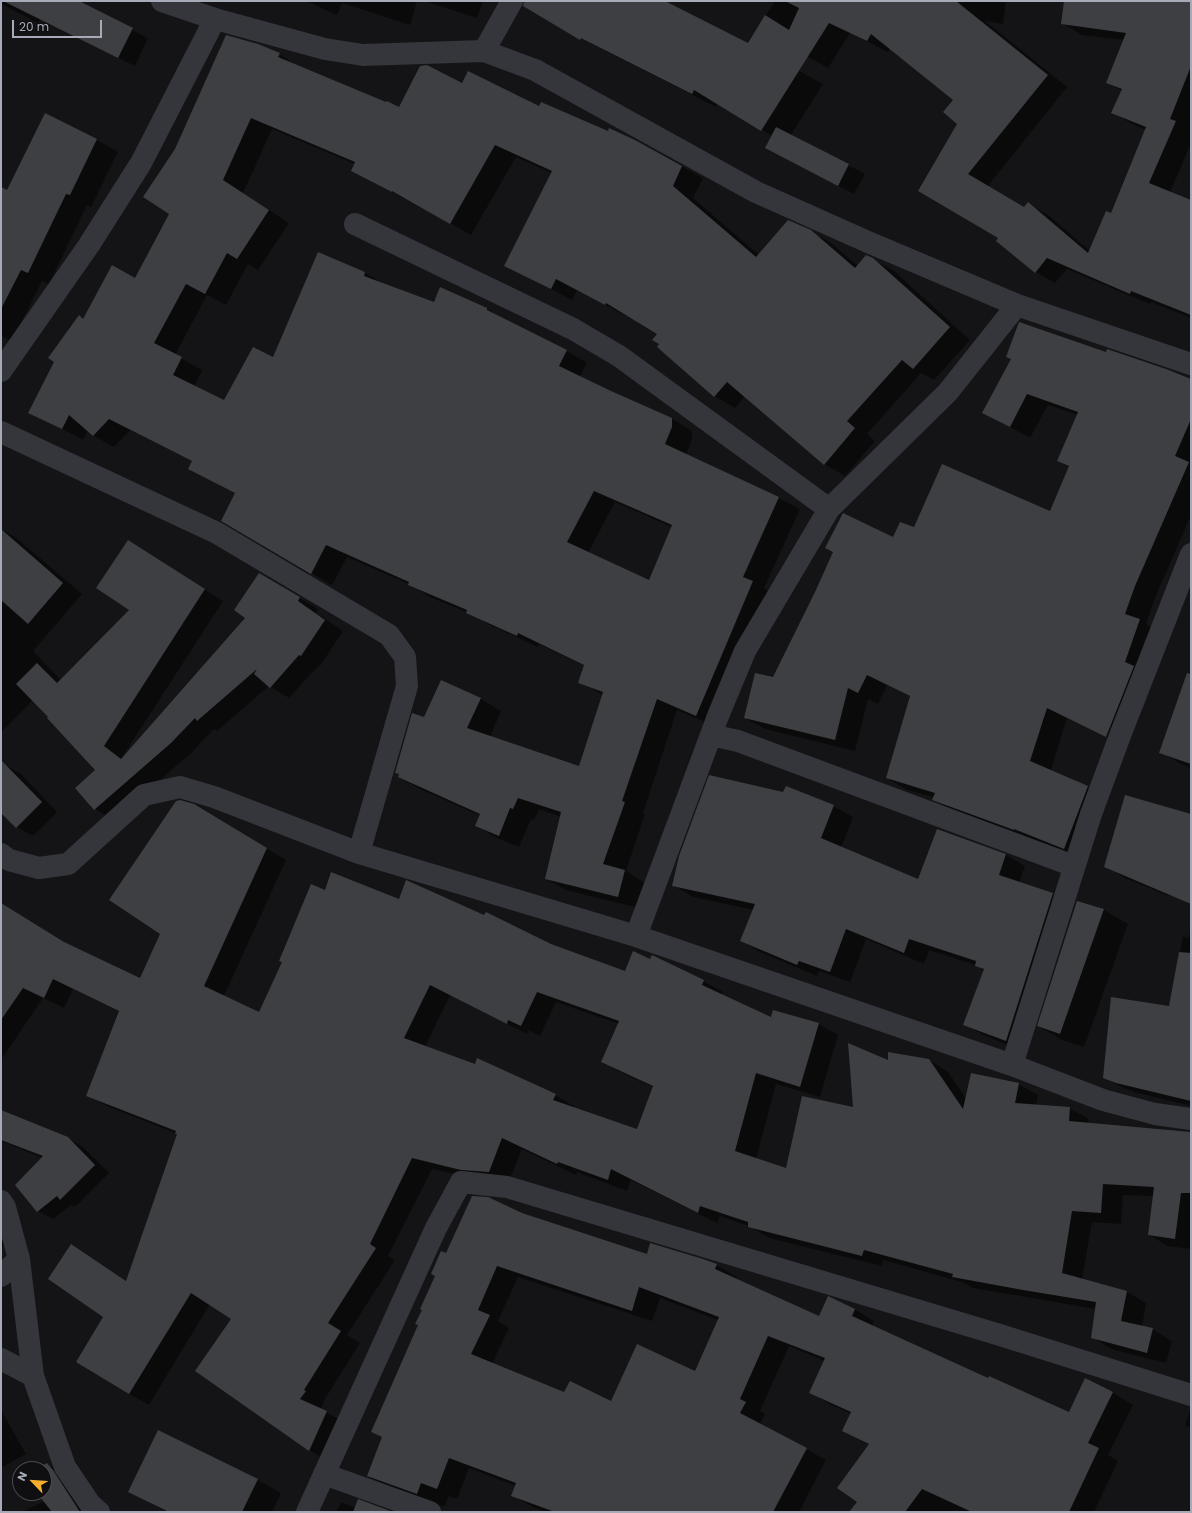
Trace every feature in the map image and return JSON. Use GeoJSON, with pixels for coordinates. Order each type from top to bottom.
{"type":"FeatureCollection","features":[{"type":"Feature","properties":{"kind":"street"},"geometry":{"type":"LineString","coordinates":[[162,1],[215,19],[325,49],[363,55],[484,50],[535,70],[756,192],[868,242],[1018,305],[1191,364]]}},
{"type":"Feature","properties":{"kind":"street"},"geometry":{"type":"LineString","coordinates":[[484,50],[512,1]]}},
{"type":"Feature","properties":{"kind":"street"},"geometry":{"type":"LineString","coordinates":[[1,371],[89,245],[141,163],[215,19]]}},
{"type":"Feature","properties":{"kind":"street"},"geometry":{"type":"LineString","coordinates":[[355,224],[573,328],[619,356],[830,508]]}},
{"type":"Feature","properties":{"kind":"street"},"geometry":{"type":"LineString","coordinates":[[636,936],[711,734],[745,651],[830,508],[948,392],[1018,305]]}},
{"type":"Feature","properties":{"kind":"street"},"geometry":{"type":"LineString","coordinates":[[1,432],[217,533],[389,635],[405,657],[407,686],[359,853]]}},
{"type":"Feature","properties":{"kind":"street"},"geometry":{"type":"LineString","coordinates":[[1012,1064],[1091,814],[1191,554]]}},
{"type":"Feature","properties":{"kind":"street"},"geometry":{"type":"LineString","coordinates":[[711,734],[738,741],[1074,866]]}},
{"type":"Feature","properties":{"kind":"street"},"geometry":{"type":"LineString","coordinates":[[1,854],[9,860],[39,868],[68,864],[144,795],[180,786],[214,797],[359,853],[636,936],[1012,1064],[1103,1100],[1155,1114],[1191,1119]]}},
{"type":"Feature","properties":{"kind":"street"},"geometry":{"type":"LineString","coordinates":[[307,1512],[436,1228],[461,1182],[514,1189],[1000,1335],[1191,1395]]}},
{"type":"Feature","properties":{"kind":"street"},"geometry":{"type":"LineString","coordinates":[[1,1201],[5,1207],[19,1259],[33,1376],[65,1467],[90,1504],[99,1512]]}},
{"type":"Feature","properties":{"kind":"street"},"geometry":{"type":"LineString","coordinates":[[1,1276],[19,1259]]}},
{"type":"Feature","properties":{"kind":"street"},"geometry":{"type":"LineString","coordinates":[[1,1359],[33,1376]]}},
{"type":"Feature","properties":{"kind":"street"},"geometry":{"type":"LineString","coordinates":[[324,1474],[430,1512]]}},
{"type":"Feature","properties":{"kind":"building"},"geometry":{"type":"Polygon","coordinates":[[[3,1],[79,1],[133,28],[118,58],[3,1]]]}},
{"type":"Feature","properties":{"kind":"building"},"geometry":{"type":"Polygon","coordinates":[[[524,1],[665,1],[748,43],[765,15],[789,30],[799,8],[785,1],[956,1],[1048,75],[968,174],[1024,207],[1028,202],[1088,253],[1106,211],[1111,213],[1146,127],[1111,113],[1122,89],[1106,83],[1126,33],[1061,24],[1064,1],[1191,1],[1191,66],[1170,119],[1176,121],[1149,183],[1191,200],[1191,315],[1131,291],[1130,294],[1047,258],[1035,273],[996,241],[998,238],[918,191],[957,124],[943,112],[953,100],[871,34],[867,41],[829,23],[761,131],[694,90],[692,94],[581,38],[580,40],[523,6],[524,1]]]}},
{"type":"Feature","properties":{"kind":"building"},"geometry":{"type":"Polygon","coordinates":[[[226,35],[258,44],[280,53],[278,57],[399,107],[420,66],[427,65],[462,83],[468,71],[539,106],[541,102],[608,131],[609,128],[635,140],[682,166],[673,186],[756,257],[788,220],[811,230],[855,268],[866,255],[873,258],[950,327],[913,369],[902,360],[847,421],[855,428],[824,465],[727,382],[714,397],[657,347],[659,344],[652,340],[657,334],[606,303],[605,305],[556,279],[551,289],[504,266],[552,171],[495,145],[450,224],[392,191],[351,171],[355,162],[251,118],[223,180],[269,210],[237,259],[227,253],[205,294],[186,284],[154,343],[182,357],[173,375],[224,400],[253,347],[273,357],[318,252],[365,272],[364,276],[434,302],[440,287],[487,308],[487,310],[567,350],[559,366],[672,418],[672,427],[665,444],[779,497],[743,577],[753,581],[696,716],[657,699],[622,801],[625,802],[603,864],[625,870],[618,897],[545,879],[561,812],[518,798],[513,809],[510,808],[499,836],[475,826],[480,814],[398,777],[399,774],[395,773],[412,713],[424,717],[441,680],[481,698],[467,728],[579,766],[603,692],[578,683],[584,665],[518,633],[517,636],[466,613],[467,610],[408,585],[409,582],[326,545],[311,574],[221,521],[235,493],[188,469],[192,461],[109,419],[93,436],[69,415],[62,429],[28,413],[54,362],[48,358],[79,315],[83,319],[112,265],[135,278],[169,214],[143,197],[175,149],[226,35]],[[594,491],[567,542],[649,580],[672,525],[594,491]]]}},
{"type":"Feature","properties":{"kind":"building"},"geometry":{"type":"Polygon","coordinates":[[[45,113],[97,139],[70,195],[66,194],[28,273],[21,270],[1,309],[1,187],[7,190],[45,113]]]}},
{"type":"Feature","properties":{"kind":"building"},"geometry":{"type":"Polygon","coordinates":[[[776,127],[849,164],[838,186],[765,148],[776,127]]]}},
{"type":"Feature","properties":{"kind":"building"},"geometry":{"type":"Polygon","coordinates":[[[1019,322],[1106,352],[1107,349],[1191,379],[1191,419],[1175,456],[1189,462],[1135,586],[1125,614],[1140,619],[1125,662],[1134,666],[1106,737],[1047,708],[1030,761],[1088,786],[1064,849],[1014,829],[932,800],[935,793],[886,778],[910,696],[867,675],[858,693],[848,688],[835,740],[744,718],[755,673],[773,677],[833,552],[825,548],[843,513],[893,537],[900,522],[914,527],[942,464],[1050,511],[1069,466],[1057,461],[1078,412],[1027,394],[1010,427],[982,413],[1011,359],[1006,357],[1019,322]]]}},
{"type":"Feature","properties":{"kind":"building"},"geometry":{"type":"Polygon","coordinates":[[[1,529],[63,583],[28,624],[1,600],[1,529]]]}},
{"type":"Feature","properties":{"kind":"building"},"geometry":{"type":"Polygon","coordinates":[[[128,540],[205,589],[104,746],[121,759],[245,618],[234,610],[259,573],[300,597],[298,601],[325,620],[301,656],[299,655],[270,688],[254,674],[257,669],[197,721],[195,718],[171,743],[94,810],[75,788],[95,770],[47,718],[48,717],[16,684],[37,663],[57,683],[129,610],[96,588],[128,540]]]}},
{"type":"Feature","properties":{"kind":"building"},"geometry":{"type":"Polygon","coordinates":[[[1187,673],[1191,674],[1191,764],[1159,753],[1187,673]]]}},
{"type":"Feature","properties":{"kind":"building"},"geometry":{"type":"Polygon","coordinates":[[[1,760],[42,802],[16,828],[1,813],[1,760]]]}},
{"type":"Feature","properties":{"kind":"building"},"geometry":{"type":"Polygon","coordinates":[[[709,775],[783,792],[786,786],[834,805],[821,838],[918,879],[937,829],[1006,854],[999,875],[1053,893],[1006,1041],[963,1025],[984,969],[975,966],[976,961],[909,939],[904,953],[846,929],[830,972],[799,961],[797,965],[740,941],[755,904],[672,886],[679,856],[709,775]]]}},
{"type":"Feature","properties":{"kind":"building"},"geometry":{"type":"Polygon","coordinates":[[[1125,795],[1191,814],[1191,904],[1104,867],[1125,795]]]}},
{"type":"Feature","properties":{"kind":"building"},"geometry":{"type":"Polygon","coordinates":[[[180,800],[194,804],[267,848],[204,986],[259,1012],[282,962],[279,961],[311,884],[325,890],[331,872],[399,899],[406,880],[484,915],[486,912],[551,944],[625,971],[633,951],[650,959],[652,955],[704,980],[702,985],[771,1017],[773,1010],[819,1023],[800,1087],[756,1073],[735,1151],[786,1168],[802,1096],[853,1107],[848,1043],[888,1060],[888,1052],[929,1059],[963,1109],[971,1073],[1019,1083],[1015,1103],[1070,1107],[1069,1121],[1191,1132],[1191,1193],[1181,1193],[1175,1239],[1148,1235],[1154,1187],[1103,1184],[1101,1213],[1072,1211],[1062,1273],[1127,1291],[1121,1321],[1153,1328],[1147,1353],[1091,1338],[1096,1302],[952,1277],[953,1274],[864,1250],[862,1256],[748,1227],[748,1222],[700,1206],[698,1213],[611,1169],[608,1180],[558,1162],[557,1164],[502,1138],[489,1172],[461,1170],[412,1158],[370,1244],[376,1248],[328,1323],[341,1331],[304,1390],[306,1391],[300,1399],[327,1411],[309,1451],[195,1371],[231,1319],[191,1293],[129,1394],[76,1362],[103,1317],[48,1279],[71,1244],[126,1281],[177,1134],[175,1134],[176,1131],[86,1096],[119,1011],[53,979],[44,998],[23,988],[1,1020],[1,903],[64,942],[140,978],[160,934],[109,900],[176,801],[180,800]],[[430,985],[404,1038],[475,1064],[477,1058],[556,1094],[553,1100],[637,1129],[653,1086],[601,1062],[619,1021],[537,992],[521,1026],[508,1020],[507,1024],[430,985]]]}},
{"type":"Feature","properties":{"kind":"building"},"geometry":{"type":"Polygon","coordinates":[[[1077,901],[1104,909],[1060,1034],[1037,1026],[1077,901]]]}},
{"type":"Feature","properties":{"kind":"building"},"geometry":{"type":"Polygon","coordinates":[[[1179,952],[1191,953],[1191,1101],[1116,1083],[1103,1078],[1111,997],[1169,1006],[1179,952]]]}},
{"type":"Feature","properties":{"kind":"building"},"geometry":{"type":"Polygon","coordinates":[[[1,1110],[68,1137],[95,1165],[60,1200],[57,1196],[37,1212],[15,1185],[43,1156],[1,1140],[1,1110]]]}},
{"type":"Feature","properties":{"kind":"building"},"geometry":{"type":"Polygon","coordinates":[[[472,1196],[488,1197],[522,1213],[647,1254],[650,1243],[717,1264],[715,1269],[819,1316],[828,1296],[855,1309],[852,1316],[988,1378],[989,1376],[1069,1412],[1085,1378],[1113,1392],[1088,1443],[1099,1448],[1069,1512],[972,1512],[922,1489],[905,1512],[849,1512],[857,1502],[837,1488],[869,1444],[842,1431],[851,1412],[809,1393],[825,1358],[768,1336],[740,1399],[746,1402],[740,1413],[807,1448],[773,1512],[555,1512],[511,1496],[516,1483],[449,1458],[437,1489],[421,1483],[417,1494],[367,1476],[382,1437],[371,1432],[418,1325],[415,1324],[422,1310],[420,1309],[435,1276],[431,1274],[441,1251],[446,1253],[472,1196]],[[497,1266],[478,1310],[490,1315],[471,1354],[564,1392],[570,1381],[611,1401],[637,1344],[695,1371],[719,1317],[639,1287],[632,1311],[497,1266]]]}},
{"type":"Feature","properties":{"kind":"building"},"geometry":{"type":"Polygon","coordinates":[[[158,1430],[258,1479],[242,1512],[169,1512],[128,1492],[158,1430]]]}},
{"type":"Feature","properties":{"kind":"building"},"geometry":{"type":"Polygon","coordinates":[[[52,1469],[80,1512],[52,1512],[43,1501],[52,1501],[52,1469]]]}},
{"type":"Feature","properties":{"kind":"building"},"geometry":{"type":"Polygon","coordinates":[[[358,1499],[393,1512],[353,1512],[358,1499]]]}}]}
